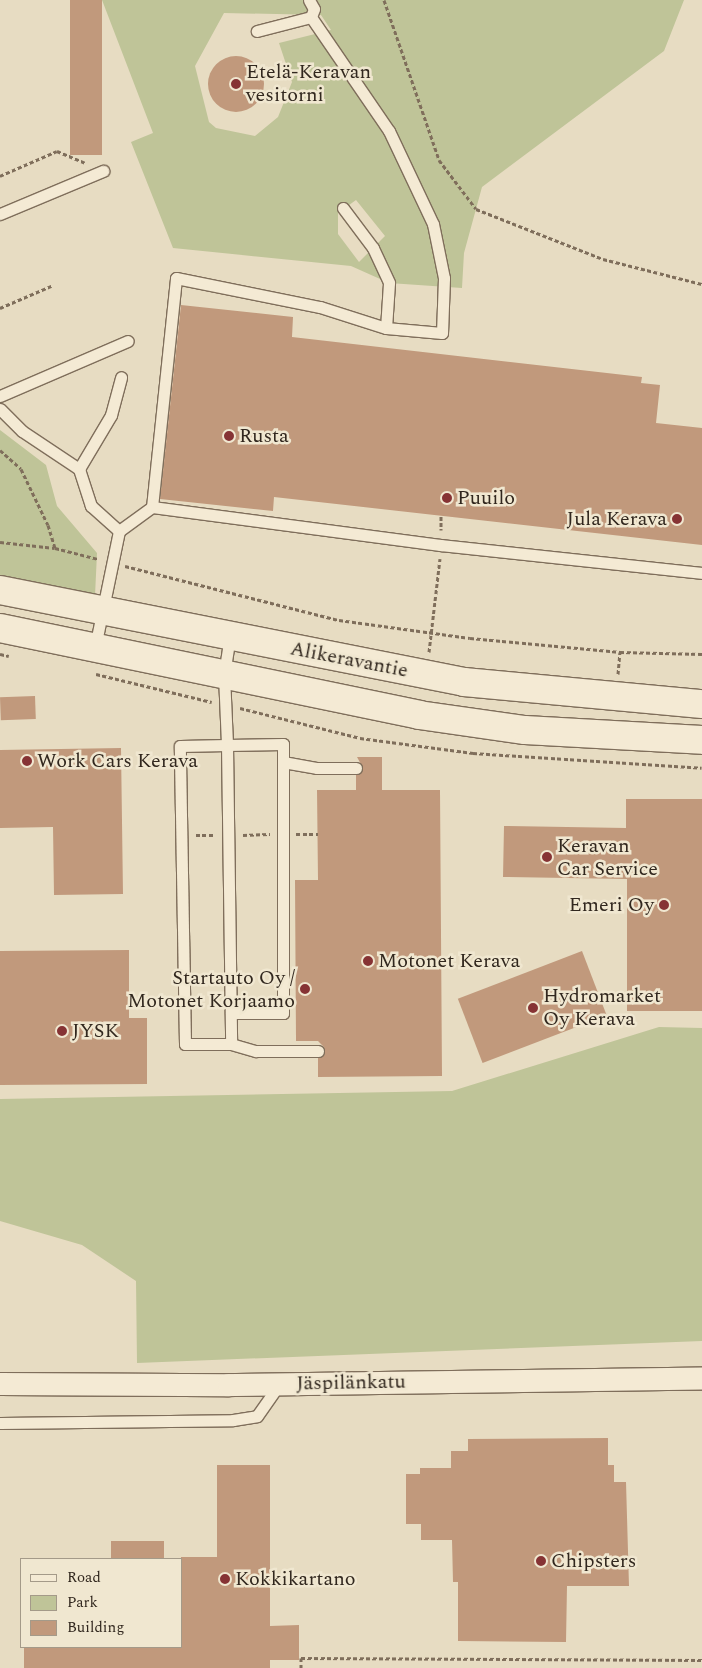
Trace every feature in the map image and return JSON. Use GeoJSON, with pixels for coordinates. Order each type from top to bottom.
{"type":"FeatureCollection","features":[{"type":"Feature","properties":{"kind":"street","name":"Alikeravantie"},"geometry":{"type":"LineString","coordinates":[[0,590],[102,608],[427,676],[590,696],[702,704]]}},
{"type":"Feature","properties":{"kind":"street","name":"Alikeravantie"},"geometry":{"type":"LineString","coordinates":[[0,628],[419,715],[525,730],[702,740]]}},
{"type":"Feature","properties":{"kind":"street","name":"Jäspilänkatu"},"geometry":{"type":"LineString","coordinates":[[0,1384],[279,1384],[702,1378]]}},
{"type":"Feature","properties":{"kind":"lane"},"geometry":{"type":"LineString","coordinates":[[310,0],[314,10],[311,17]]}},
{"type":"Feature","properties":{"kind":"lane"},"geometry":{"type":"LineString","coordinates":[[257,31],[311,17]]}},
{"type":"Feature","properties":{"kind":"lane"},"geometry":{"type":"LineString","coordinates":[[152,507],[176,278],[320,307],[386,328],[442,333],[444,278],[433,224],[389,131],[311,17]]}},
{"type":"Feature","properties":{"kind":"lane"},"geometry":{"type":"LineString","coordinates":[[0,214],[103,171]]}},
{"type":"Feature","properties":{"kind":"lane"},"geometry":{"type":"LineString","coordinates":[[343,208],[373,248],[389,283],[386,328]]}},
{"type":"Feature","properties":{"kind":"lane"},"geometry":{"type":"LineString","coordinates":[[0,396],[128,341]]}},
{"type":"Feature","properties":{"kind":"lane"},"geometry":{"type":"LineString","coordinates":[[79,469],[111,415],[121,377]]}},
{"type":"Feature","properties":{"kind":"lane"},"geometry":{"type":"LineString","coordinates":[[0,409],[22,431],[79,469],[91,506],[119,531]]}},
{"type":"Feature","properties":{"kind":"lane"},"geometry":{"type":"LineString","coordinates":[[95,647],[119,531],[152,507],[442,545],[702,573]]}},
{"type":"Feature","properties":{"kind":"lane"},"geometry":{"type":"LineString","coordinates":[[230,634],[224,675],[227,745],[231,1044]]}},
{"type":"Feature","properties":{"kind":"lane"},"geometry":{"type":"LineString","coordinates":[[231,1013],[283,1013],[283,744],[180,746],[185,1044],[231,1044],[256,1052],[318,1051]]}},
{"type":"Feature","properties":{"kind":"lane"},"geometry":{"type":"LineString","coordinates":[[283,762],[317,768],[356,768]]}},
{"type":"Feature","properties":{"kind":"lane"},"geometry":{"type":"LineString","coordinates":[[0,1423],[233,1420],[257,1416],[279,1384]]}},
{"type":"Feature","properties":{"kind":"path"},"geometry":{"type":"LineString","coordinates":[[384,0],[439,160],[476,209],[603,259],[702,284]]}},
{"type":"Feature","properties":{"kind":"path"},"geometry":{"type":"LineString","coordinates":[[0,176],[57,151],[103,171]]}},
{"type":"Feature","properties":{"kind":"path"},"geometry":{"type":"LineString","coordinates":[[0,308],[51,286]]}},
{"type":"Feature","properties":{"kind":"path"},"geometry":{"type":"LineString","coordinates":[[0,450],[21,469],[48,525],[54,548]]}},
{"type":"Feature","properties":{"kind":"path"},"geometry":{"type":"LineString","coordinates":[[0,542],[54,548],[339,620],[620,652],[702,654]]}},
{"type":"Feature","properties":{"kind":"path"},"geometry":{"type":"LineString","coordinates":[[427,676],[442,545]]}},
{"type":"Feature","properties":{"kind":"path"},"geometry":{"type":"LineString","coordinates":[[618,675],[620,652]]}},
{"type":"Feature","properties":{"kind":"path"},"geometry":{"type":"LineString","coordinates":[[182,836],[318,834]]}},
{"type":"Feature","properties":{"kind":"path"},"geometry":{"type":"LineString","coordinates":[[301,1668],[301,1658],[702,1660]]}},
{"type":"Feature","properties":{"kind":"green space"},"geometry":{"type":"Polygon","coordinates":[[[102,0],[684,0],[664,51],[482,187],[464,253],[462,288],[389,283],[351,266],[173,248],[131,142],[153,133],[102,0]],[[224,13],[195,66],[209,122],[216,128],[255,136],[278,117],[292,82],[279,43],[331,30],[321,15],[224,13]],[[356,200],[338,213],[338,234],[359,262],[385,236],[356,200]]]}},
{"type":"Feature","properties":{"kind":"green space"},"geometry":{"type":"Polygon","coordinates":[[[0,430],[46,465],[57,506],[97,553],[95,596],[0,581],[0,430]]]}},
{"type":"Feature","properties":{"kind":"green space"},"geometry":{"type":"Polygon","coordinates":[[[659,1027],[702,1028],[702,1341],[137,1363],[136,1281],[82,1245],[0,1221],[0,1099],[452,1091],[659,1027]]]}},
{"type":"Feature","properties":{"kind":"building"},"geometry":{"type":"Polygon","coordinates":[[[70,0],[102,0],[102,155],[70,155],[70,0]]]}},
{"type":"Feature","properties":{"kind":"building","name":"Etelä-Keravan vesitorni"},"geometry":{"type":"Polygon","coordinates":[[[231,56],[241,56],[256,64],[262,73],[264,84],[262,95],[256,104],[241,112],[231,112],[220,107],[213,100],[208,89],[208,79],[213,68],[220,61],[231,56]]]}},
{"type":"Feature","properties":{"kind":"building"},"geometry":{"type":"Polygon","coordinates":[[[181,305],[293,317],[292,337],[642,377],[641,383],[660,385],[656,423],[702,428],[702,545],[274,497],[273,511],[160,499],[181,305]]]}},
{"type":"Feature","properties":{"kind":"building"},"geometry":{"type":"Polygon","coordinates":[[[35,696],[36,719],[1,720],[0,697],[35,696]]]}},
{"type":"Feature","properties":{"kind":"building"},"geometry":{"type":"Polygon","coordinates":[[[121,748],[123,894],[54,895],[53,827],[0,828],[0,750],[121,748]]]}},
{"type":"Feature","properties":{"kind":"building","name":"Motonet Kerava"},"geometry":{"type":"Polygon","coordinates":[[[357,757],[382,757],[382,790],[440,790],[442,1076],[318,1077],[318,1058],[325,1054],[324,1047],[318,1041],[296,1041],[295,880],[318,880],[317,790],[356,790],[356,775],[363,768],[357,757]]]}},
{"type":"Feature","properties":{"kind":"building","name":"Emeri Oy"},"geometry":{"type":"Polygon","coordinates":[[[626,799],[702,799],[702,1011],[627,1011],[627,879],[503,877],[504,826],[626,828],[626,799]]]}},
{"type":"Feature","properties":{"kind":"building"},"geometry":{"type":"Polygon","coordinates":[[[129,950],[129,1018],[147,1018],[147,1084],[0,1085],[0,951],[129,950]]]}},
{"type":"Feature","properties":{"kind":"building","name":"Hydromarket Oy Kerava"},"geometry":{"type":"Polygon","coordinates":[[[582,951],[607,1015],[483,1063],[458,999],[582,951]]]}},
{"type":"Feature","properties":{"kind":"building","name":"Chipsters"},"geometry":{"type":"Polygon","coordinates":[[[608,1438],[608,1465],[614,1465],[614,1482],[626,1482],[629,1586],[567,1586],[566,1642],[458,1641],[458,1582],[453,1582],[452,1540],[421,1540],[421,1524],[406,1524],[406,1474],[420,1474],[420,1468],[451,1468],[451,1451],[468,1451],[468,1439],[608,1438]]]}},
{"type":"Feature","properties":{"kind":"building","name":"Kokkikartano"},"geometry":{"type":"Polygon","coordinates":[[[217,1465],[270,1465],[270,1626],[299,1625],[299,1660],[270,1660],[270,1668],[24,1668],[24,1648],[182,1648],[181,1557],[217,1557],[217,1465]]]}},
{"type":"Feature","properties":{"kind":"building"},"geometry":{"type":"Polygon","coordinates":[[[111,1541],[164,1541],[164,1558],[111,1558],[111,1541]]]}},
{"type":"Feature","properties":{"kind":"place","name":"Etelä-Keravan vesitorni"},"geometry":{"type":"Point","coordinates":[236,84]}},
{"type":"Feature","properties":{"kind":"place","name":"Rusta"},"geometry":{"type":"Point","coordinates":[229,436]}},
{"type":"Feature","properties":{"kind":"place","name":"Puuilo"},"geometry":{"type":"Point","coordinates":[447,498]}},
{"type":"Feature","properties":{"kind":"place","name":"Jula Kerava"},"geometry":{"type":"Point","coordinates":[677,519]}},
{"type":"Feature","properties":{"kind":"place","name":"Work Cars Kerava"},"geometry":{"type":"Point","coordinates":[27,761]}},
{"type":"Feature","properties":{"kind":"place","name":"Keravan Car Service"},"geometry":{"type":"Point","coordinates":[547,857]}},
{"type":"Feature","properties":{"kind":"place","name":"Emeri Oy"},"geometry":{"type":"Point","coordinates":[664,905]}},
{"type":"Feature","properties":{"kind":"place","name":"Motonet Kerava"},"geometry":{"type":"Point","coordinates":[368,961]}},
{"type":"Feature","properties":{"kind":"place","name":"Startauto Oy / Motonet Korjaamo"},"geometry":{"type":"Point","coordinates":[305,989]}},
{"type":"Feature","properties":{"kind":"place","name":"Hydromarket Oy Kerava"},"geometry":{"type":"Point","coordinates":[533,1008]}},
{"type":"Feature","properties":{"kind":"place","name":"JYSK"},"geometry":{"type":"Point","coordinates":[62,1031]}},
{"type":"Feature","properties":{"kind":"place","name":"Chipsters"},"geometry":{"type":"Point","coordinates":[541,1561]}},
{"type":"Feature","properties":{"kind":"place","name":"Kokkikartano"},"geometry":{"type":"Point","coordinates":[225,1579]}}]}
